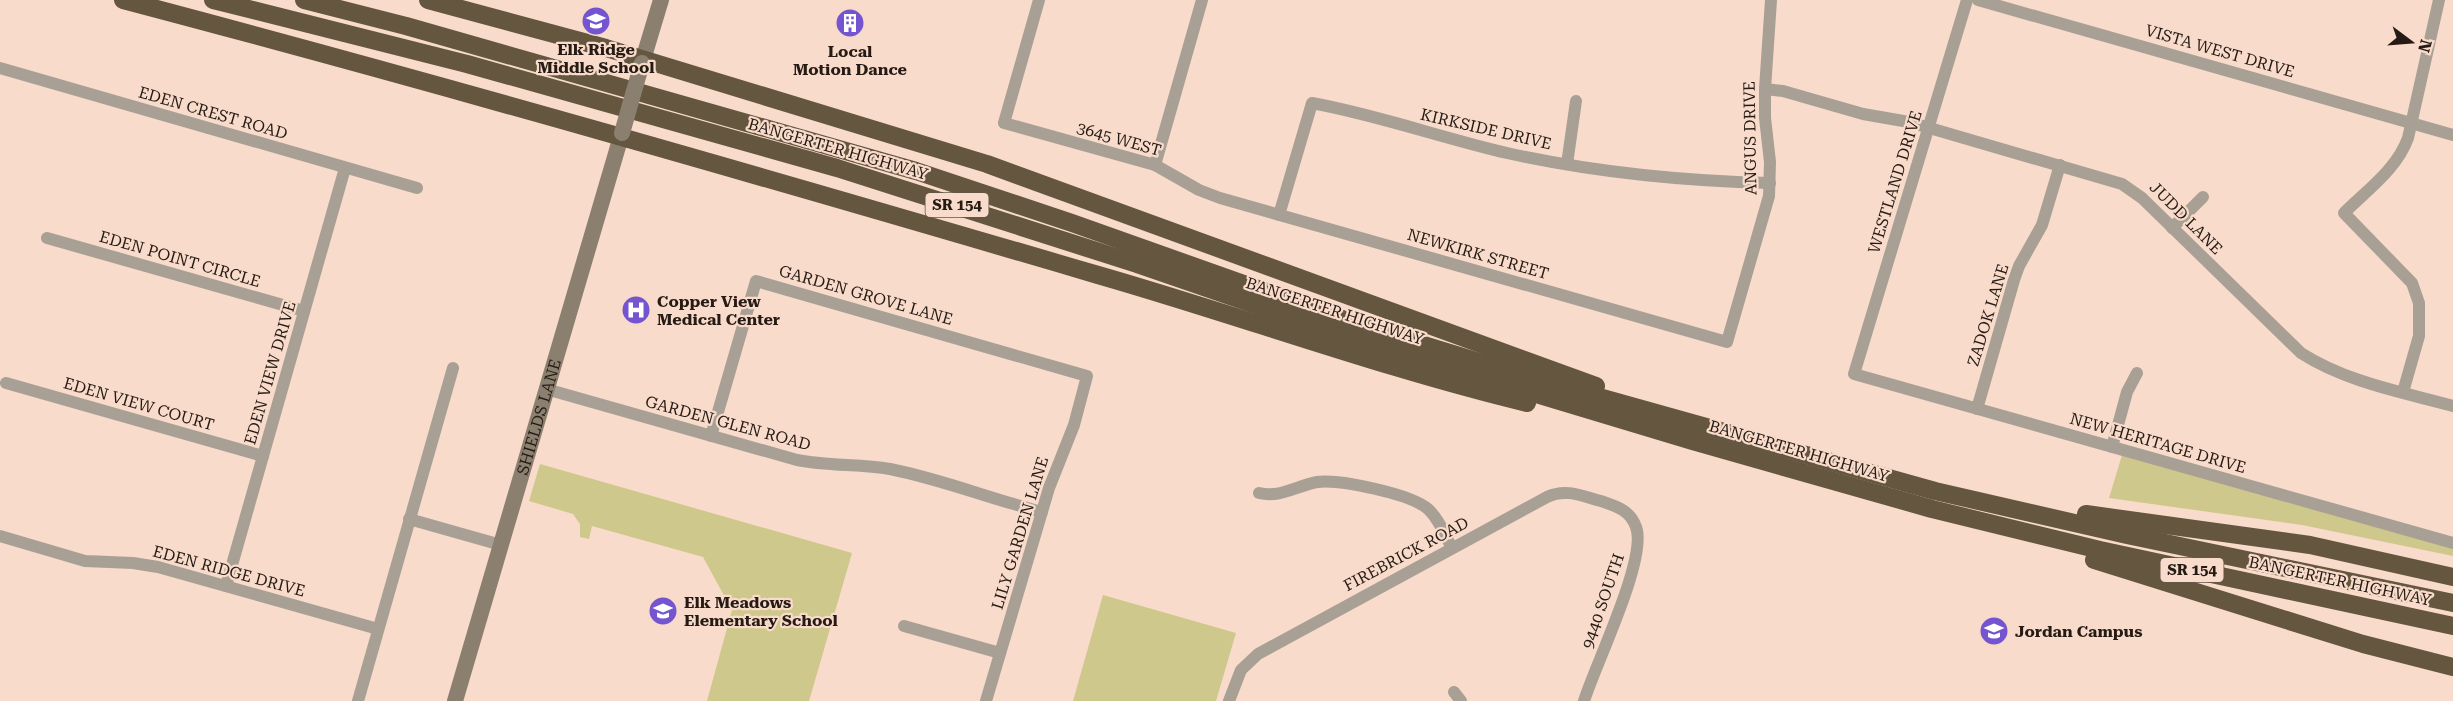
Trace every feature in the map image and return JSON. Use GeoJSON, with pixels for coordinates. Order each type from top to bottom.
{"type":"FeatureCollection","features":[{"type":"Feature","properties":{"kind":"highway"},"geometry":{"type":"LineString","coordinates":[[123,0],[622,135],[1143,288],[1420,375],[1692,441]]}},
{"type":"Feature","properties":{"kind":"highway","name":"BANGERTER HIGHWAY"},"geometry":{"type":"LineString","coordinates":[[213,0],[468,64],[893,185],[1137,264],[1352,339],[1692,441],[1932,509],[2089,548],[2453,626]]}},
{"type":"Feature","properties":{"kind":"highway","name":"BANGERTER HIGHWAY"},"geometry":{"type":"LineString","coordinates":[[304,0],[463,42],[905,167],[1411,342],[1704,427],[1935,491],[2453,603]]}},
{"type":"Feature","properties":{"kind":"highway"},"geometry":{"type":"LineString","coordinates":[[428,0],[887,132],[1021,176],[1704,427]]}},
{"type":"Feature","properties":{"kind":"highway"},"geometry":{"type":"LineString","coordinates":[[1935,491],[2124,520],[2275,539],[2354,553],[2453,577]]}},
{"type":"Feature","properties":{"kind":"highway"},"geometry":{"type":"LineString","coordinates":[[1932,509],[2362,644],[2453,667]]}},
{"type":"Feature","properties":{"kind":"main road","name":"SHIELDS LANE"},"geometry":{"type":"LineString","coordinates":[[455,701],[661,0]]}},
{"type":"Feature","properties":{"kind":"street","name":"3645 WEST"},"geometry":{"type":"LineString","coordinates":[[1039,0],[1004,123],[1155,165],[1200,190],[1220,198]]}},
{"type":"Feature","properties":{"kind":"street"},"geometry":{"type":"LineString","coordinates":[[1155,165],[1202,0]]}},
{"type":"Feature","properties":{"kind":"street","name":"ANGUS DRIVE"},"geometry":{"type":"LineString","coordinates":[[1727,342],[1766,210],[1770,183],[1765,89],[1771,0]]}},
{"type":"Feature","properties":{"kind":"street","name":"WESTLAND DRIVE"},"geometry":{"type":"LineString","coordinates":[[1854,374],[1967,0]]}},
{"type":"Feature","properties":{"kind":"street","name":"VISTA WEST DRIVE"},"geometry":{"type":"LineString","coordinates":[[1978,0],[2453,135]]}},
{"type":"Feature","properties":{"kind":"street"},"geometry":{"type":"LineString","coordinates":[[2403,392],[2419,336],[2419,303],[2412,283],[2344,213],[2396,162],[2404,150],[2439,0]]}},
{"type":"Feature","properties":{"kind":"street","name":"EDEN CREST ROAD"},"geometry":{"type":"LineString","coordinates":[[0,68],[417,188]]}},
{"type":"Feature","properties":{"kind":"street","name":"JUDD LANE"},"geometry":{"type":"LineString","coordinates":[[1765,89],[1783,91],[1863,114],[1929,128],[2098,176],[2133,190],[2301,353],[2331,370],[2453,406]]}},
{"type":"Feature","properties":{"kind":"street"},"geometry":{"type":"LineString","coordinates":[[1568,164],[1576,101]]}},
{"type":"Feature","properties":{"kind":"street","name":"KIRKSIDE DRIVE"},"geometry":{"type":"LineString","coordinates":[[1280,215],[1312,103],[1460,141],[1568,164],[1663,176],[1770,183]]}},
{"type":"Feature","properties":{"kind":"street","name":"ZADOK LANE"},"geometry":{"type":"LineString","coordinates":[[1977,409],[2014,280],[2019,266],[2042,225],[2060,165]]}},
{"type":"Feature","properties":{"kind":"street","name":"EDEN VIEW DRIVE"},"geometry":{"type":"LineString","coordinates":[[226,586],[345,168]]}},
{"type":"Feature","properties":{"kind":"street"},"geometry":{"type":"LineString","coordinates":[[2172,228],[2203,197]]}},
{"type":"Feature","properties":{"kind":"street","name":"NEWKIRK STREET"},"geometry":{"type":"LineString","coordinates":[[1220,198],[1727,342]]}},
{"type":"Feature","properties":{"kind":"street","name":"EDEN POINT CIRCLE"},"geometry":{"type":"LineString","coordinates":[[47,238],[304,311]]}},
{"type":"Feature","properties":{"kind":"street","name":"GARDEN GROVE LANE"},"geometry":{"type":"LineString","coordinates":[[711,436],[756,281],[1087,376]]}},
{"type":"Feature","properties":{"kind":"street"},"geometry":{"type":"LineString","coordinates":[[357,701],[453,369]]}},
{"type":"Feature","properties":{"kind":"street"},"geometry":{"type":"LineString","coordinates":[[2112,447],[2127,392],[2137,373]]}},
{"type":"Feature","properties":{"kind":"street","name":"NEW HERITAGE DRIVE"},"geometry":{"type":"LineString","coordinates":[[1854,374],[2453,543]]}},
{"type":"Feature","properties":{"kind":"street","name":"LILY GARDEN LANE"},"geometry":{"type":"LineString","coordinates":[[986,701],[1056,466],[1074,425],[1087,376]]}},
{"type":"Feature","properties":{"kind":"street","name":"EDEN VIEW COURT"},"geometry":{"type":"LineString","coordinates":[[6,383],[263,456]]}},
{"type":"Feature","properties":{"kind":"street","name":"GARDEN GLEN ROAD"},"geometry":{"type":"LineString","coordinates":[[546,389],[812,463],[873,467],[902,472],[1042,513]]}},
{"type":"Feature","properties":{"kind":"street"},"geometry":{"type":"LineString","coordinates":[[1259,493],[1279,495],[1306,485],[1326,481],[1350,483],[1375,490],[1425,507],[1437,520],[1452,549]]}},
{"type":"Feature","properties":{"kind":"street","name":"FIREBRICK ROAD"},"geometry":{"type":"LineString","coordinates":[[1229,701],[1241,670],[1258,654],[1557,493],[1573,493],[1615,506],[1626,512]]}},
{"type":"Feature","properties":{"kind":"street","name":"9440 SOUTH"},"geometry":{"type":"LineString","coordinates":[[1584,701],[1615,622],[1637,550],[1637,529],[1626,512]]}},
{"type":"Feature","properties":{"kind":"street"},"geometry":{"type":"LineString","coordinates":[[409,519],[501,545]]}},
{"type":"Feature","properties":{"kind":"street","name":"EDEN RIDGE DRIVE"},"geometry":{"type":"LineString","coordinates":[[0,536],[85,561],[145,564],[378,630]]}},
{"type":"Feature","properties":{"kind":"street"},"geometry":{"type":"LineString","coordinates":[[904,626],[1000,653]]}},
{"type":"Feature","properties":{"kind":"shaded area"},"geometry":{"type":"Polygon","coordinates":[[[2122,455],[2453,548],[2453,556],[2302,525],[2109,498],[2122,455]]]}},
{"type":"Feature","properties":{"kind":"shaded area"},"geometry":{"type":"Polygon","coordinates":[[[540,464],[852,553],[809,701],[707,701],[732,610],[703,557],[592,526],[589,539],[580,537],[580,524],[573,514],[529,501],[540,464]]]}},
{"type":"Feature","properties":{"kind":"shaded area"},"geometry":{"type":"Polygon","coordinates":[[[1103,595],[1236,633],[1216,701],[1073,701],[1103,595]]]}},
{"type":"Feature","properties":{"kind":"place","name":"Elk Ridge Middle School"},"geometry":{"type":"Point","coordinates":[596,21]}},
{"type":"Feature","properties":{"kind":"place","name":"Local Motion Dance"},"geometry":{"type":"Point","coordinates":[850,23]}},
{"type":"Feature","properties":{"kind":"place","name":"Copper View Medical Center"},"geometry":{"type":"Point","coordinates":[636,310]}},
{"type":"Feature","properties":{"kind":"place","name":"Elk Meadows Elementary School"},"geometry":{"type":"Point","coordinates":[663,611]}},
{"type":"Feature","properties":{"kind":"place","name":"Jordan Campus"},"geometry":{"type":"Point","coordinates":[1994,631]}}]}
